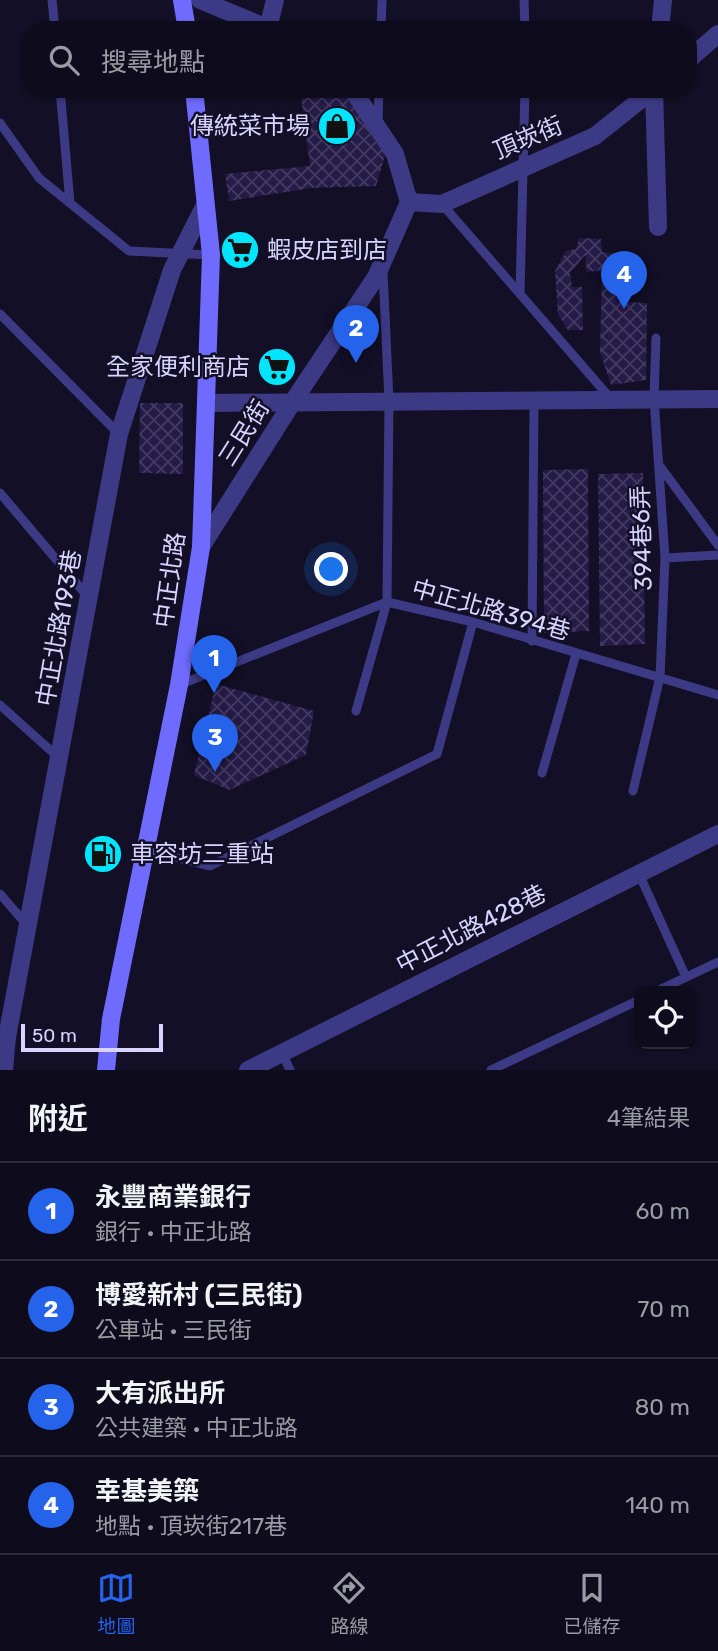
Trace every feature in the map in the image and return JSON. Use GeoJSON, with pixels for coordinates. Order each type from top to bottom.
{"type":"FeatureCollection","features":[{"type":"Feature","properties":{"kind":"main road"},"geometry":{"type":"LineString","coordinates":[[181,0],[185,21]]}},
{"type":"Feature","properties":{"kind":"main road","name":"中正北路"},"geometry":{"type":"LineString","coordinates":[[106,1070],[111,1018],[180,685],[201,547],[211,256],[195,98]]}},
{"type":"Feature","properties":{"kind":"street"},"geometry":{"type":"LineString","coordinates":[[200,0],[251,21]]}},
{"type":"Feature","properties":{"kind":"street"},"geometry":{"type":"LineString","coordinates":[[271,21],[275,0]]}},
{"type":"Feature","properties":{"kind":"street"},"geometry":{"type":"LineString","coordinates":[[661,21],[663,0]]}},
{"type":"Feature","properties":{"kind":"street"},"geometry":{"type":"LineString","coordinates":[[697,52],[718,34]]}},
{"type":"Feature","properties":{"kind":"street"},"geometry":{"type":"LineString","coordinates":[[358,98],[395,154],[409,202]]}},
{"type":"Feature","properties":{"kind":"street","name":"頂崁街"},"geometry":{"type":"LineString","coordinates":[[409,202],[442,204],[595,136],[643,98]]}},
{"type":"Feature","properties":{"kind":"street"},"geometry":{"type":"LineString","coordinates":[[654,98],[658,227]]}},
{"type":"Feature","properties":{"kind":"street","name":"三民街"},"geometry":{"type":"LineString","coordinates":[[201,547],[376,277],[409,202]]}},
{"type":"Feature","properties":{"kind":"street","name":"中正北路193巷"},"geometry":{"type":"LineString","coordinates":[[4,1070],[4,1035],[28,926],[120,433],[172,271],[204,207]]}},
{"type":"Feature","properties":{"kind":"street"},"geometry":{"type":"LineString","coordinates":[[208,403],[654,398],[718,400]]}},
{"type":"Feature","properties":{"kind":"street","name":"中正北路428巷"},"geometry":{"type":"LineString","coordinates":[[248,1070],[718,834]]}},
{"type":"Feature","properties":{"kind":"lane"},"geometry":{"type":"LineString","coordinates":[[52,0],[54,21]]}},
{"type":"Feature","properties":{"kind":"lane"},"geometry":{"type":"LineString","coordinates":[[381,21],[382,0]]}},
{"type":"Feature","properties":{"kind":"lane"},"geometry":{"type":"LineString","coordinates":[[524,0],[524,21]]}},
{"type":"Feature","properties":{"kind":"lane"},"geometry":{"type":"LineString","coordinates":[[61,98],[70,203]]}},
{"type":"Feature","properties":{"kind":"lane"},"geometry":{"type":"LineString","coordinates":[[378,127],[379,98]]}},
{"type":"Feature","properties":{"kind":"lane"},"geometry":{"type":"LineString","coordinates":[[520,294],[526,165],[525,98]]}},
{"type":"Feature","properties":{"kind":"lane"},"geometry":{"type":"LineString","coordinates":[[0,123],[39,178],[129,251],[211,256]]}},
{"type":"Feature","properties":{"kind":"lane"},"geometry":{"type":"LineString","coordinates":[[442,204],[611,399]]}},
{"type":"Feature","properties":{"kind":"lane"},"geometry":{"type":"LineString","coordinates":[[356,710],[387,602],[389,401],[382,264]]}},
{"type":"Feature","properties":{"kind":"lane"},"geometry":{"type":"LineString","coordinates":[[0,314],[120,433]]}},
{"type":"Feature","properties":{"kind":"lane","name":"394巷6弄"},"geometry":{"type":"LineString","coordinates":[[633,791],[660,677],[665,558],[654,398],[656,338]]}},
{"type":"Feature","properties":{"kind":"lane"},"geometry":{"type":"LineString","coordinates":[[532,641],[534,400]]}},
{"type":"Feature","properties":{"kind":"lane"},"geometry":{"type":"LineString","coordinates":[[659,465],[718,545]]}},
{"type":"Feature","properties":{"kind":"lane"},"geometry":{"type":"LineString","coordinates":[[0,492],[89,598]]}},
{"type":"Feature","properties":{"kind":"lane"},"geometry":{"type":"LineString","coordinates":[[665,558],[718,555]]}},
{"type":"Feature","properties":{"kind":"lane","name":"中正北路394巷"},"geometry":{"type":"LineString","coordinates":[[180,685],[387,602],[473,622],[718,695]]}},
{"type":"Feature","properties":{"kind":"lane"},"geometry":{"type":"LineString","coordinates":[[145,850],[210,866],[437,754],[473,622]]}},
{"type":"Feature","properties":{"kind":"lane"},"geometry":{"type":"LineString","coordinates":[[542,772],[576,654]]}},
{"type":"Feature","properties":{"kind":"lane"},"geometry":{"type":"LineString","coordinates":[[0,705],[60,759]]}},
{"type":"Feature","properties":{"kind":"lane"},"geometry":{"type":"LineString","coordinates":[[638,872],[686,977]]}},
{"type":"Feature","properties":{"kind":"lane"},"geometry":{"type":"LineString","coordinates":[[0,894],[28,926]]}},
{"type":"Feature","properties":{"kind":"lane"},"geometry":{"type":"LineString","coordinates":[[667,986],[718,962]]}},
{"type":"Feature","properties":{"kind":"lane"},"geometry":{"type":"LineString","coordinates":[[491,1070],[634,1002]]}},
{"type":"Feature","properties":{"kind":"lane"},"geometry":{"type":"LineString","coordinates":[[282,1053],[290,1070]]}},
{"type":"Feature","properties":{"kind":"building","name":"傳統菜市場"},"geometry":{"type":"Polygon","coordinates":[[[301,98],[348,98],[386,152],[376,186],[311,188],[229,201],[225,174],[310,166],[301,98]]]}},
{"type":"Feature","properties":{"kind":"building"},"geometry":{"type":"Polygon","coordinates":[[[579,238],[601,239],[602,252],[614,253],[615,270],[623,271],[624,302],[647,303],[646,380],[611,385],[600,352],[602,270],[587,272],[585,255],[570,273],[572,287],[582,287],[583,330],[568,330],[558,315],[555,271],[566,251],[576,249],[579,238]]]}},
{"type":"Feature","properties":{"kind":"building"},"geometry":{"type":"Polygon","coordinates":[[[140,403],[183,403],[183,474],[139,473],[140,403]]]}},
{"type":"Feature","properties":{"kind":"building"},"geometry":{"type":"Polygon","coordinates":[[[588,469],[589,631],[544,633],[543,470],[588,469]]]}},
{"type":"Feature","properties":{"kind":"building"},"geometry":{"type":"Polygon","coordinates":[[[643,473],[645,644],[600,646],[598,474],[643,473]]]}},
{"type":"Feature","properties":{"kind":"building"},"geometry":{"type":"Polygon","coordinates":[[[216,684],[314,711],[306,755],[229,790],[194,775],[216,684]]]}},
{"type":"Feature","properties":{"kind":"place","name":"傳統菜市場"},"geometry":{"type":"Point","coordinates":[337,126]}},
{"type":"Feature","properties":{"kind":"place","name":"蝦皮店到店"},"geometry":{"type":"Point","coordinates":[240,250]}},
{"type":"Feature","properties":{"kind":"place","name":"幸基美築"},"geometry":{"type":"Point","coordinates":[624,309]}},
{"type":"Feature","properties":{"kind":"place","name":"博愛新村 (三民街)"},"geometry":{"type":"Point","coordinates":[356,363]}},
{"type":"Feature","properties":{"kind":"place","name":"全家便利商店"},"geometry":{"type":"Point","coordinates":[277,367]}},
{"type":"Feature","properties":{"kind":"place","name":"永豐商業銀行"},"geometry":{"type":"Point","coordinates":[214,693]}},
{"type":"Feature","properties":{"kind":"place","name":"大有派出所"},"geometry":{"type":"Point","coordinates":[215,772]}},
{"type":"Feature","properties":{"kind":"place","name":"車容坊三重站"},"geometry":{"type":"Point","coordinates":[103,854]}}]}
